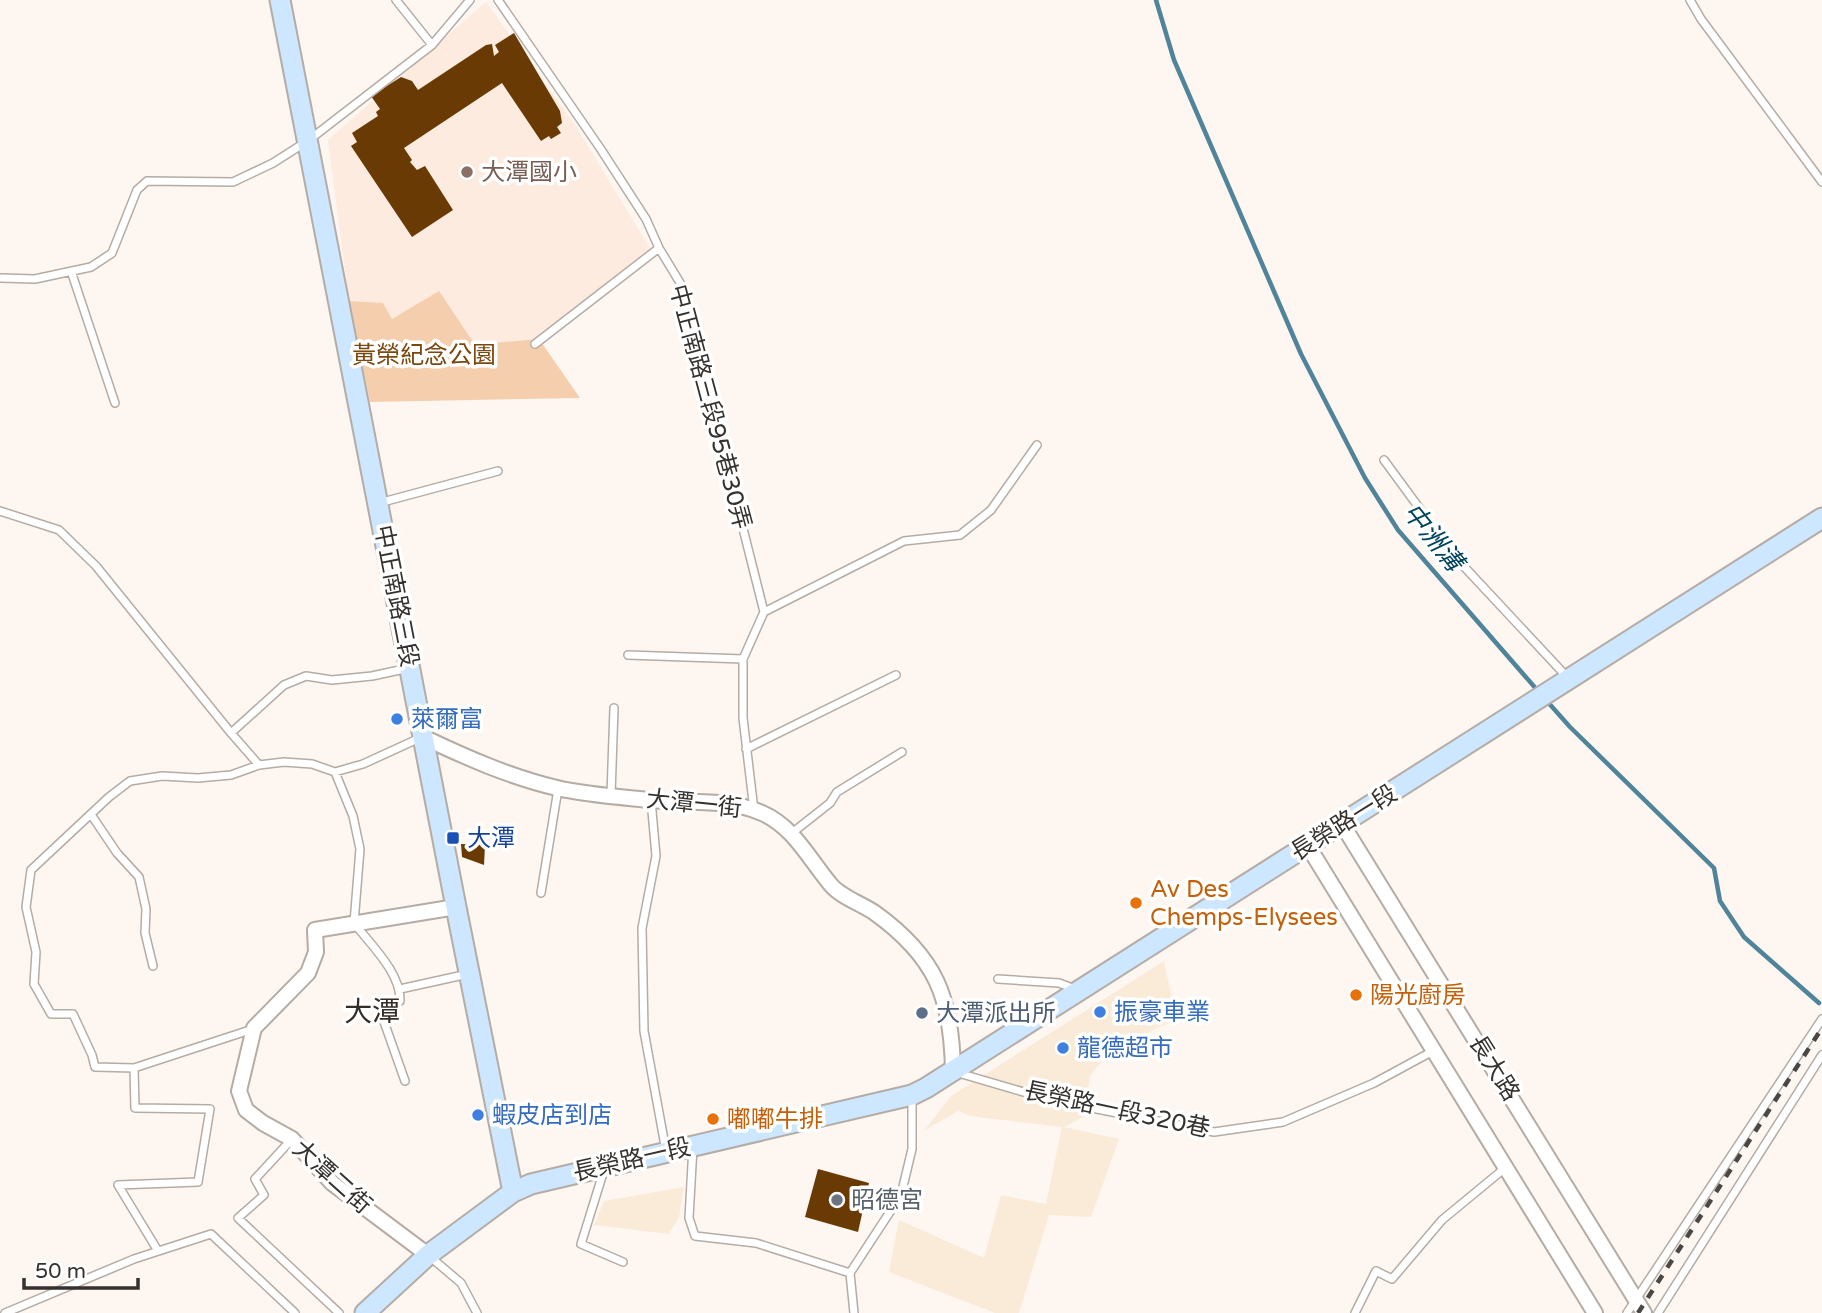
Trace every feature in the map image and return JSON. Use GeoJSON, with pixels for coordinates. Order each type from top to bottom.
{"type":"FeatureCollection","features":[{"type":"Feature","properties":{"kind":"street","name":"中正南路三段"},"geometry":{"type":"LineString","coordinates":[[281,0],[513,1192]]}},
{"type":"Feature","properties":{"kind":"street","name":"長榮路一段"},"geometry":{"type":"LineString","coordinates":[[365,1313],[428,1255],[513,1192],[538,1182],[912,1095],[953,1072],[1822,518]]}},
{"type":"Feature","properties":{"kind":"street","name":"大潭一街"},"geometry":{"type":"LineString","coordinates":[[423,737],[477,761],[558,788],[651,800],[727,804],[763,813],[792,833],[833,888],[862,904],[901,932],[919,953],[939,984],[948,1015],[953,1046],[953,1072]]}},
{"type":"Feature","properties":{"kind":"street","name":"長大路"},"geometry":{"type":"LineString","coordinates":[[1342,824],[1644,1313]]}},
{"type":"Feature","properties":{"kind":"street","name":"長大路"},"geometry":{"type":"LineString","coordinates":[[1308,846],[1595,1313]]}},
{"type":"Feature","properties":{"kind":"street"},"geometry":{"type":"LineString","coordinates":[[254,1028],[308,973],[316,952],[315,930],[456,907]]}},
{"type":"Feature","properties":{"kind":"street","name":"大潭二街"},"geometry":{"type":"LineString","coordinates":[[254,1028],[239,1091],[246,1110],[292,1139],[332,1183],[428,1255]]}},
{"type":"Feature","properties":{"kind":"lane"},"geometry":{"type":"LineString","coordinates":[[396,0],[432,45]]}},
{"type":"Feature","properties":{"kind":"lane"},"geometry":{"type":"LineString","coordinates":[[0,278],[35,279],[91,267],[112,253],[137,190],[147,181],[233,182],[273,163],[309,140],[432,45],[470,0]]}},
{"type":"Feature","properties":{"kind":"lane","name":"中正南路三段95巷30弄"},"geometry":{"type":"LineString","coordinates":[[498,0],[607,158],[646,219],[659,248],[682,286],[764,612]]}},
{"type":"Feature","properties":{"kind":"lane"},"geometry":{"type":"LineString","coordinates":[[1690,0],[1701,19],[1822,182]]}},
{"type":"Feature","properties":{"kind":"lane"},"geometry":{"type":"LineString","coordinates":[[535,344],[659,248]]}},
{"type":"Feature","properties":{"kind":"lane"},"geometry":{"type":"LineString","coordinates":[[71,271],[115,402]]}},
{"type":"Feature","properties":{"kind":"lane"},"geometry":{"type":"LineString","coordinates":[[754,811],[743,718],[743,659],[764,612],[904,541],[960,535],[991,510],[1037,445]]}},
{"type":"Feature","properties":{"kind":"lane"},"geometry":{"type":"LineString","coordinates":[[1384,460],[1456,558],[1569,679]]}},
{"type":"Feature","properties":{"kind":"lane"},"geometry":{"type":"LineString","coordinates":[[379,503],[498,471]]}},
{"type":"Feature","properties":{"kind":"lane"},"geometry":{"type":"LineString","coordinates":[[0,511],[59,530],[96,566],[258,765]]}},
{"type":"Feature","properties":{"kind":"lane"},"geometry":{"type":"LineString","coordinates":[[628,655],[743,659]]}},
{"type":"Feature","properties":{"kind":"lane"},"geometry":{"type":"LineString","coordinates":[[231,733],[284,685],[306,676],[332,680],[372,676],[410,668]]}},
{"type":"Feature","properties":{"kind":"lane"},"geometry":{"type":"LineString","coordinates":[[746,749],[896,675]]}},
{"type":"Feature","properties":{"kind":"lane"},"geometry":{"type":"LineString","coordinates":[[611,795],[614,708]]}},
{"type":"Feature","properties":{"kind":"lane"},"geometry":{"type":"LineString","coordinates":[[254,1028],[134,1069],[95,1067],[74,1014],[51,1014],[34,984],[36,952],[26,907],[31,870],[92,816],[109,797],[130,781],[162,776],[198,778],[230,775],[258,765],[284,762],[312,764],[335,772],[363,764],[423,737]]}},
{"type":"Feature","properties":{"kind":"lane"},"geometry":{"type":"LineString","coordinates":[[792,833],[830,803],[837,792],[902,752]]}},
{"type":"Feature","properties":{"kind":"lane"},"geometry":{"type":"LineString","coordinates":[[335,772],[353,816],[360,849],[354,923],[393,975],[400,989],[400,1001],[382,1016],[405,1081]]}},
{"type":"Feature","properties":{"kind":"lane"},"geometry":{"type":"LineString","coordinates":[[541,893],[558,788]]}},
{"type":"Feature","properties":{"kind":"lane"},"geometry":{"type":"LineString","coordinates":[[651,800],[656,856],[642,929],[644,1031],[666,1152]]}},
{"type":"Feature","properties":{"kind":"lane"},"geometry":{"type":"LineString","coordinates":[[92,816],[117,853],[139,877],[146,909],[145,933],[153,966]]}},
{"type":"Feature","properties":{"kind":"lane"},"geometry":{"type":"LineString","coordinates":[[400,989],[469,974]]}},
{"type":"Feature","properties":{"kind":"lane"},"geometry":{"type":"LineString","coordinates":[[998,979],[1059,983],[1079,990]]}},
{"type":"Feature","properties":{"kind":"lane"},"geometry":{"type":"LineString","coordinates":[[1626,1313],[1822,1019]]}},
{"type":"Feature","properties":{"kind":"lane","name":"長榮路一段320巷"},"geometry":{"type":"LineString","coordinates":[[953,1072],[1051,1100],[1214,1132],[1283,1122],[1374,1083],[1434,1051]]}},
{"type":"Feature","properties":{"kind":"lane"},"geometry":{"type":"LineString","coordinates":[[1658,1313],[1822,1055]]}},
{"type":"Feature","properties":{"kind":"lane"},"geometry":{"type":"LineString","coordinates":[[134,1069],[135,1108],[210,1109],[198,1182],[118,1185],[158,1251]]}},
{"type":"Feature","properties":{"kind":"lane"},"geometry":{"type":"LineString","coordinates":[[854,1313],[850,1273],[901,1195],[912,1149],[912,1095]]}},
{"type":"Feature","properties":{"kind":"lane"},"geometry":{"type":"LineString","coordinates":[[292,1139],[255,1179],[264,1195],[238,1218],[339,1313]]}},
{"type":"Feature","properties":{"kind":"lane"},"geometry":{"type":"LineString","coordinates":[[693,1146],[689,1218],[695,1236],[756,1243],[850,1273]]}},
{"type":"Feature","properties":{"kind":"lane"},"geometry":{"type":"LineString","coordinates":[[605,1166],[581,1244],[623,1262]]}},
{"type":"Feature","properties":{"kind":"lane"},"geometry":{"type":"LineString","coordinates":[[1355,1313],[1376,1271],[1392,1279],[1442,1220],[1506,1167]]}},
{"type":"Feature","properties":{"kind":"lane"},"geometry":{"type":"LineString","coordinates":[[5,1313],[134,1259],[211,1234],[295,1313]]}},
{"type":"Feature","properties":{"kind":"lane"},"geometry":{"type":"LineString","coordinates":[[428,1255],[461,1283],[477,1313]]}},
{"type":"Feature","properties":{"kind":"shaded area","name":"大潭國小"},"geometry":{"type":"Polygon","coordinates":[[[486,2],[575,125],[650,248],[539,339],[473,342],[391,320],[383,303],[349,301],[328,140],[486,2]]]}},
{"type":"Feature","properties":{"kind":"shaded area"},"geometry":{"type":"Polygon","coordinates":[[[1164,961],[1176,1019],[1109,1052],[1090,1076],[1085,1116],[1064,1127],[1119,1139],[1091,1217],[1049,1215],[1019,1313],[995,1313],[889,1272],[899,1220],[984,1258],[1001,1195],[1046,1204],[1062,1127],[970,1116],[958,1111],[924,1131],[951,1096],[1164,961]]]}},
{"type":"Feature","properties":{"kind":"shaded area"},"geometry":{"type":"Polygon","coordinates":[[[684,1187],[679,1217],[669,1234],[594,1225],[604,1201],[684,1187]]]}},
{"type":"Feature","properties":{"kind":"green space","name":"黃榮紀念公園"},"geometry":{"type":"Polygon","coordinates":[[[439,291],[473,342],[539,339],[580,398],[370,402],[349,301],[383,303],[392,319],[439,291]]]}},
{"type":"Feature","properties":{"kind":"building"},"geometry":{"type":"Polygon","coordinates":[[[514,33],[560,111],[562,123],[557,127],[561,133],[541,141],[502,83],[404,148],[417,170],[425,166],[453,210],[412,237],[351,146],[357,142],[352,133],[378,116],[376,112],[380,109],[371,96],[401,77],[412,81],[418,90],[486,45],[492,44],[494,56],[499,52],[495,45],[514,33]]]}},
{"type":"Feature","properties":{"kind":"building"},"geometry":{"type":"Polygon","coordinates":[[[461,844],[485,845],[484,865],[462,857],[461,844]]]}},
{"type":"Feature","properties":{"kind":"building","name":"昭德宮"},"geometry":{"type":"Polygon","coordinates":[[[818,1169],[869,1183],[858,1232],[805,1217],[818,1169]]]}},
{"type":"Feature","properties":{"kind":"waterway","name":"中洲溝"},"geometry":{"type":"LineString","coordinates":[[1156,0],[1174,60],[1301,354],[1365,478],[1398,530],[1538,691]]}},
{"type":"Feature","properties":{"kind":"waterway","name":"中洲溝"},"geometry":{"type":"LineString","coordinates":[[1546,700],[1570,727],[1714,868],[1720,901],[1744,937],[1819,1003]]}},
{"type":"Feature","properties":{"kind":"railway"},"geometry":{"type":"LineString","coordinates":[[1638,1313],[1822,1028]]}},
{"type":"Feature","properties":{"kind":"place","name":"大潭國小"},"geometry":{"type":"Point","coordinates":[467,172]}},
{"type":"Feature","properties":{"kind":"place","name":"萊爾富"},"geometry":{"type":"Point","coordinates":[397,719]}},
{"type":"Feature","properties":{"kind":"place","name":"大潭"},"geometry":{"type":"Point","coordinates":[453,838]}},
{"type":"Feature","properties":{"kind":"place","name":"Av Des Chemps-Elysees"},"geometry":{"type":"Point","coordinates":[1136,903]}},
{"type":"Feature","properties":{"kind":"place","name":"陽光廚房"},"geometry":{"type":"Point","coordinates":[1356,995]}},
{"type":"Feature","properties":{"kind":"place","name":"振豪車業"},"geometry":{"type":"Point","coordinates":[1100,1012]}},
{"type":"Feature","properties":{"kind":"place","name":"大潭派出所"},"geometry":{"type":"Point","coordinates":[922,1013]}},
{"type":"Feature","properties":{"kind":"place","name":"龍德超市"},"geometry":{"type":"Point","coordinates":[1063,1048]}},
{"type":"Feature","properties":{"kind":"place","name":"蝦皮店到店"},"geometry":{"type":"Point","coordinates":[478,1115]}},
{"type":"Feature","properties":{"kind":"place","name":"嘟嘟牛排"},"geometry":{"type":"Point","coordinates":[713,1119]}},
{"type":"Feature","properties":{"kind":"place","name":"昭德宮"},"geometry":{"type":"Point","coordinates":[837,1200]}},
{"type":"Feature","properties":{"kind":"district","name":"大潭"},"geometry":{"type":"Point","coordinates":[372,1012]}}]}
